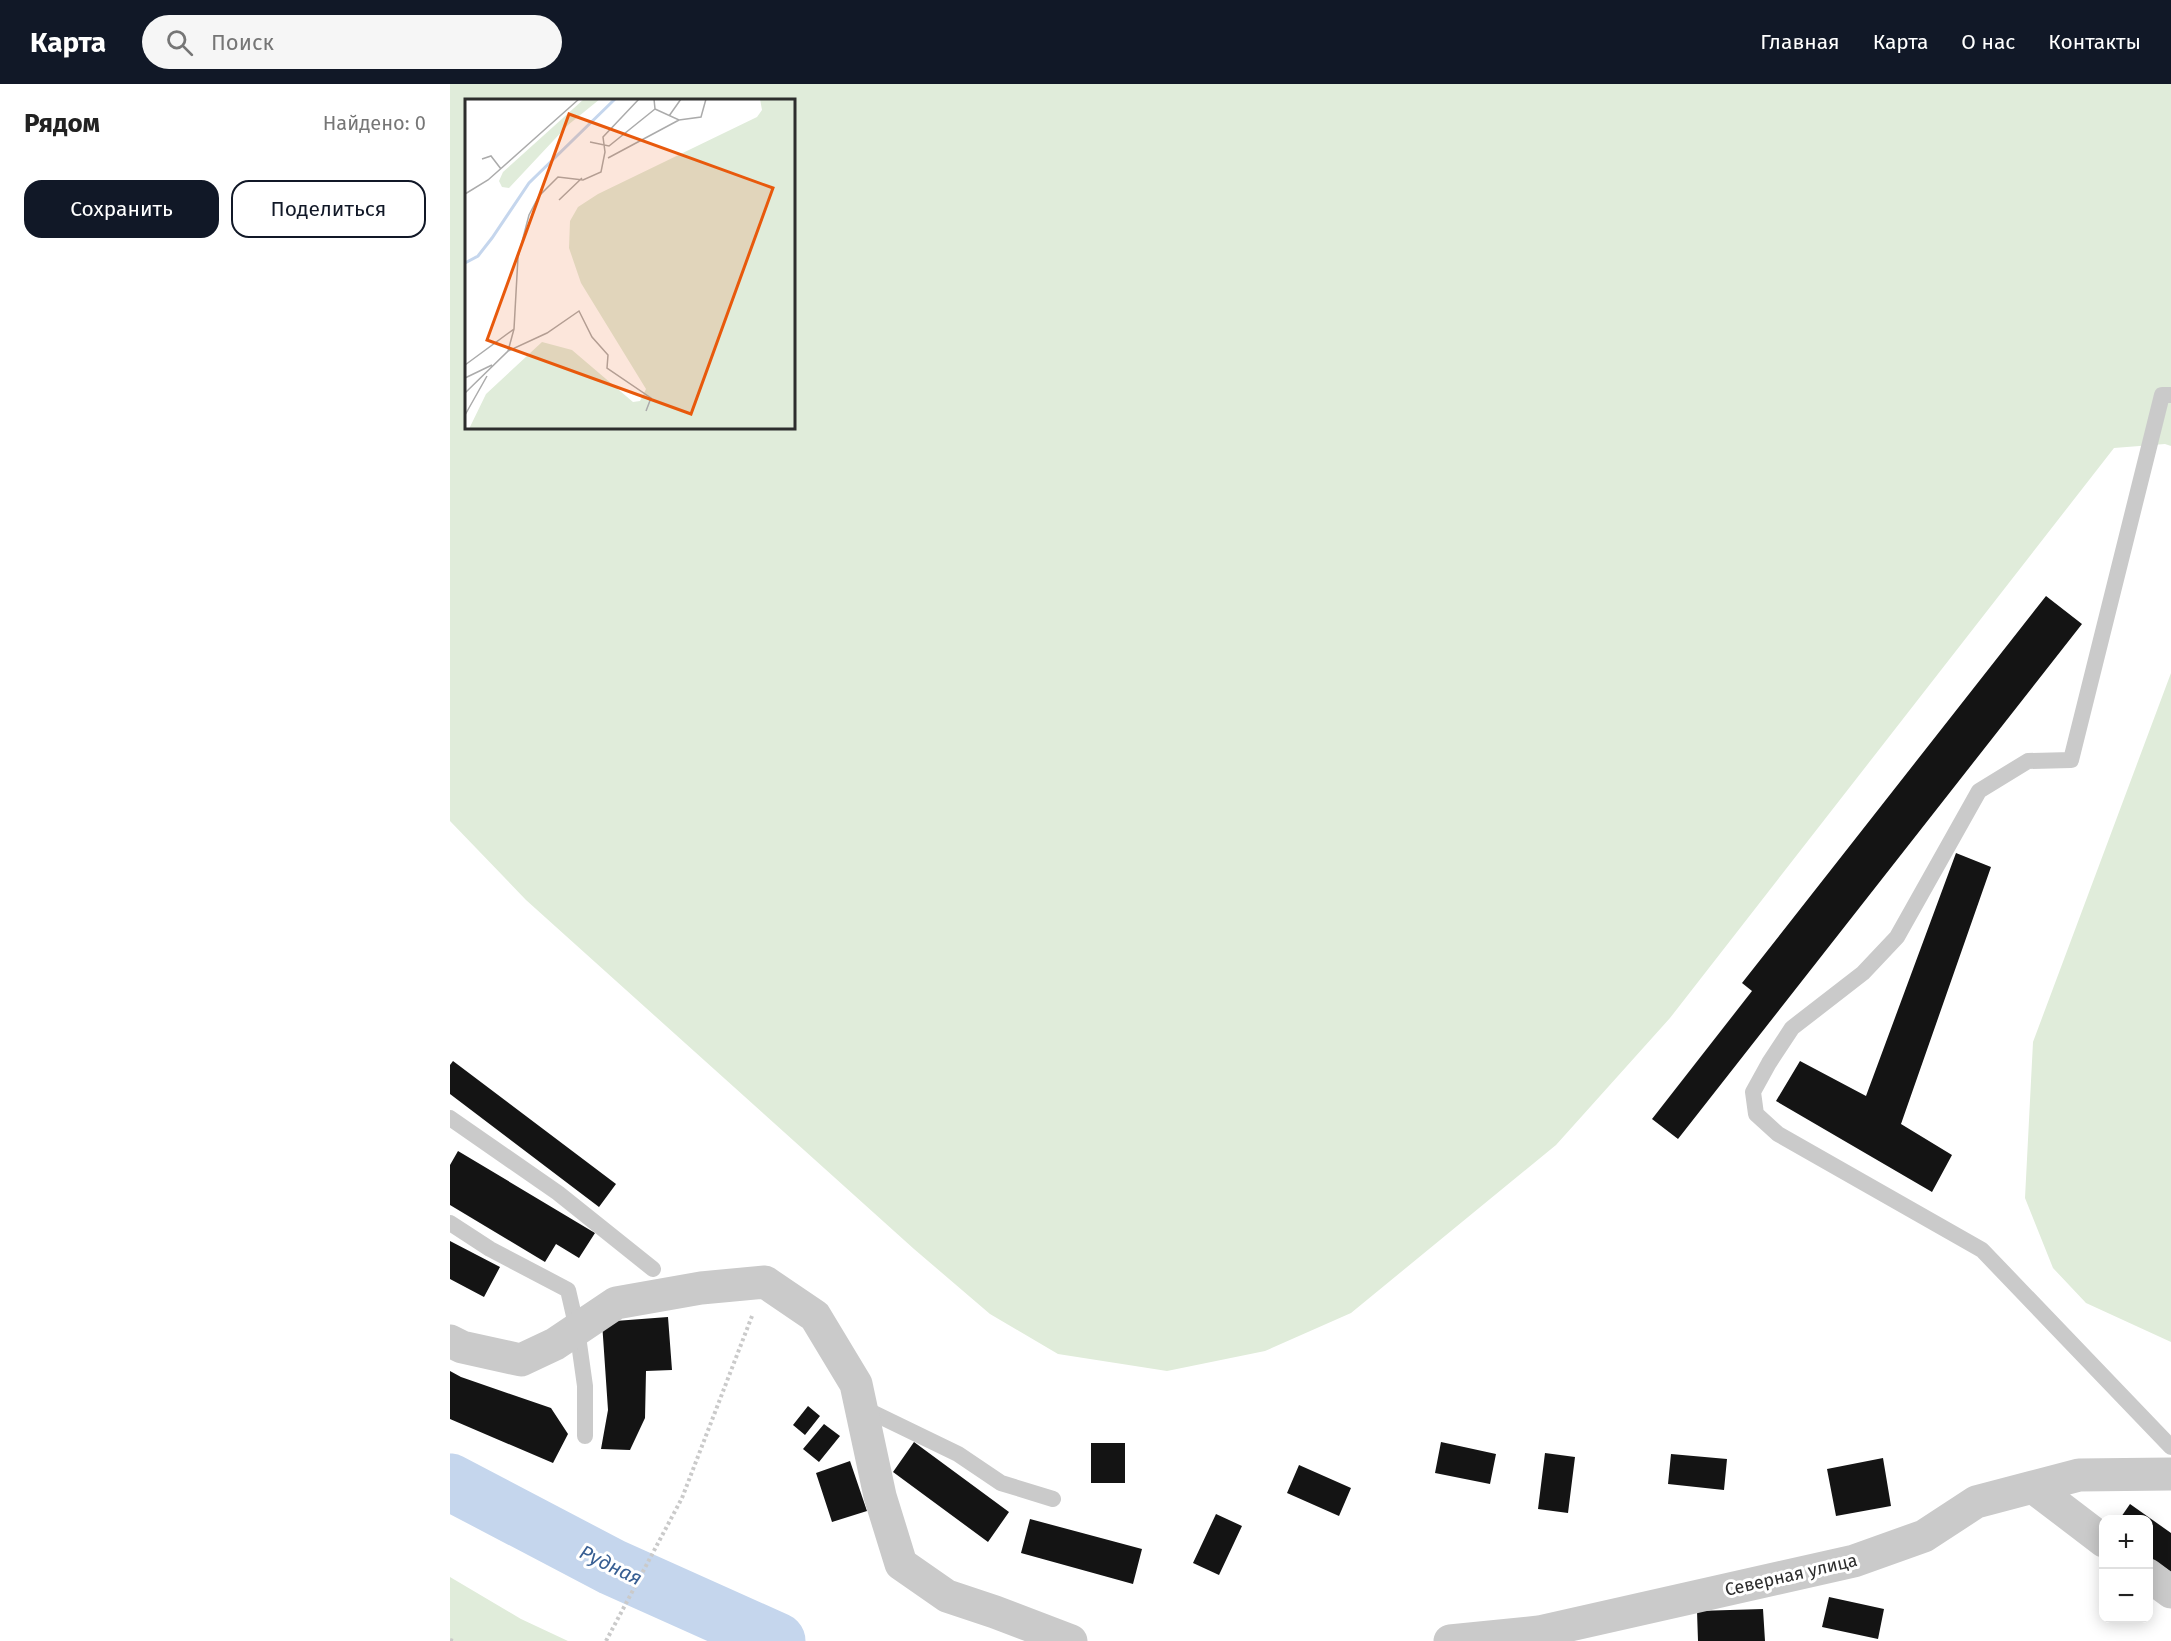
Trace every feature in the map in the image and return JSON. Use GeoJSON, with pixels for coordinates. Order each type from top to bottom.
{"type":"FeatureCollection","features":[{"type":"Feature","properties":{"kind":"street"},"geometry":{"type":"LineString","coordinates":[[450,1341],[462,1347],[521,1360],[555,1344],[616,1303],[701,1288],[765,1282],[815,1316],[856,1384],[852,1403],[901,1564],[946,1596],[1071,1641]]}},
{"type":"Feature","properties":{"kind":"street","name":"Северная улица"},"geometry":{"type":"LineString","coordinates":[[1450,1641],[1539,1632],[1854,1561],[1924,1536],[1976,1502],[2079,1475],[2171,1474]]}},
{"type":"Feature","properties":{"kind":"street"},"geometry":{"type":"LineString","coordinates":[[2033,1487],[2099,1538]]}},
{"type":"Feature","properties":{"kind":"street"},"geometry":{"type":"LineString","coordinates":[[2153,1579],[2171,1592]]}},
{"type":"Feature","properties":{"kind":"lane"},"geometry":{"type":"LineString","coordinates":[[2171,395],[2162,395],[2071,760],[2028,761],[1979,791],[1897,937],[1863,973],[1792,1028],[1753,1092],[1756,1114],[1778,1134],[1982,1250],[2171,1447]]}},
{"type":"Feature","properties":{"kind":"lane"},"geometry":{"type":"LineString","coordinates":[[451,1124],[558,1193],[653,1269]]}},
{"type":"Feature","properties":{"kind":"lane"},"geometry":{"type":"LineString","coordinates":[[450,1223],[490,1249],[568,1290],[577,1329],[585,1386],[585,1436]]}},
{"type":"Feature","properties":{"kind":"lane"},"geometry":{"type":"LineString","coordinates":[[852,1403],[958,1454],[1001,1483],[1053,1499]]}},
{"type":"Feature","properties":{"kind":"path"},"geometry":{"type":"LineString","coordinates":[[606,1641],[682,1498],[765,1282]]}},
{"type":"Feature","properties":{"kind":"green space"},"geometry":{"type":"Polygon","coordinates":[[[450,84],[2171,84],[2171,446],[2165,444],[2114,448],[1670,1018],[1556,1145],[1351,1313],[1265,1351],[1167,1371],[1058,1354],[990,1314],[914,1249],[526,900],[450,821],[450,84]]]}},
{"type":"Feature","properties":{"kind":"green space"},"geometry":{"type":"Polygon","coordinates":[[[2171,673],[2171,1342],[2086,1303],[2053,1268],[2025,1198],[2033,1042],[2171,673]]]}},
{"type":"Feature","properties":{"kind":"green space"},"geometry":{"type":"Polygon","coordinates":[[[450,1577],[521,1619],[568,1641],[450,1641],[450,1577]]]}},
{"type":"Feature","properties":{"kind":"building"},"geometry":{"type":"Polygon","coordinates":[[[2046,596],[2082,624],[1678,1139],[1652,1119],[1752,991],[1742,983],[2046,596]]]}},
{"type":"Feature","properties":{"kind":"building"},"geometry":{"type":"Polygon","coordinates":[[[1956,853],[1991,867],[1901,1124],[1952,1155],[1932,1192],[1776,1101],[1800,1061],[1866,1096],[1956,853]]]}},
{"type":"Feature","properties":{"kind":"building"},"geometry":{"type":"Polygon","coordinates":[[[453,1061],[616,1184],[599,1207],[450,1094],[450,1065],[453,1061]]]}},
{"type":"Feature","properties":{"kind":"building"},"geometry":{"type":"Polygon","coordinates":[[[458,1151],[595,1233],[579,1258],[556,1244],[545,1262],[450,1205],[450,1165],[458,1151]]]}},
{"type":"Feature","properties":{"kind":"building"},"geometry":{"type":"Polygon","coordinates":[[[450,1241],[500,1267],[484,1297],[450,1279],[450,1241]]]}},
{"type":"Feature","properties":{"kind":"building"},"geometry":{"type":"Polygon","coordinates":[[[668,1317],[672,1370],[646,1371],[645,1418],[630,1450],[601,1449],[608,1410],[602,1322],[668,1317]]]}},
{"type":"Feature","properties":{"kind":"building"},"geometry":{"type":"Polygon","coordinates":[[[450,1371],[461,1377],[551,1408],[568,1434],[553,1463],[450,1419],[450,1371]]]}},
{"type":"Feature","properties":{"kind":"building"},"geometry":{"type":"Polygon","coordinates":[[[808,1406],[820,1416],[805,1435],[793,1425],[808,1406]]]}},
{"type":"Feature","properties":{"kind":"building"},"geometry":{"type":"Polygon","coordinates":[[[824,1424],[840,1436],[819,1462],[803,1449],[824,1424]]]}},
{"type":"Feature","properties":{"kind":"building"},"geometry":{"type":"Polygon","coordinates":[[[914,1442],[1009,1512],[988,1542],[893,1472],[914,1442]]]}},
{"type":"Feature","properties":{"kind":"building"},"geometry":{"type":"Polygon","coordinates":[[[1441,1442],[1496,1454],[1490,1484],[1435,1473],[1441,1442]]]}},
{"type":"Feature","properties":{"kind":"building"},"geometry":{"type":"Polygon","coordinates":[[[1091,1443],[1125,1443],[1125,1483],[1091,1483],[1091,1443]]]}},
{"type":"Feature","properties":{"kind":"building"},"geometry":{"type":"Polygon","coordinates":[[[1545,1453],[1575,1457],[1568,1513],[1538,1509],[1545,1453]]]}},
{"type":"Feature","properties":{"kind":"building"},"geometry":{"type":"Polygon","coordinates":[[[1671,1454],[1727,1459],[1724,1490],[1668,1484],[1671,1454]]]}},
{"type":"Feature","properties":{"kind":"building"},"geometry":{"type":"Polygon","coordinates":[[[1883,1458],[1891,1506],[1836,1516],[1827,1469],[1883,1458]]]}},
{"type":"Feature","properties":{"kind":"building"},"geometry":{"type":"Polygon","coordinates":[[[850,1461],[867,1511],[832,1522],[816,1473],[850,1461]]]}},
{"type":"Feature","properties":{"kind":"building"},"geometry":{"type":"Polygon","coordinates":[[[1299,1465],[1351,1488],[1339,1516],[1287,1493],[1299,1465]]]}},
{"type":"Feature","properties":{"kind":"building"},"geometry":{"type":"Polygon","coordinates":[[[2130,1504],[2146,1515],[2122,1515],[2130,1504]]]}},
{"type":"Feature","properties":{"kind":"building"},"geometry":{"type":"Polygon","coordinates":[[[1216,1514],[1242,1526],[1219,1575],[1193,1563],[1216,1514]]]}},
{"type":"Feature","properties":{"kind":"building"},"geometry":{"type":"Polygon","coordinates":[[[1030,1519],[1142,1549],[1133,1584],[1021,1553],[1030,1519]]]}},
{"type":"Feature","properties":{"kind":"building"},"geometry":{"type":"Polygon","coordinates":[[[2153,1520],[2171,1533],[2171,1572],[2153,1559],[2153,1520]]]}},
{"type":"Feature","properties":{"kind":"building"},"geometry":{"type":"Polygon","coordinates":[[[1829,1597],[1884,1609],[1878,1639],[1822,1627],[1829,1597]]]}},
{"type":"Feature","properties":{"kind":"building"},"geometry":{"type":"Polygon","coordinates":[[[1763,1609],[1765,1641],[1698,1641],[1697,1611],[1763,1609]]]}},
{"type":"Feature","properties":{"kind":"waterway","name":"Рудная"},"geometry":{"type":"LineString","coordinates":[[450,1482],[612,1567],[777,1641]]}}]}
